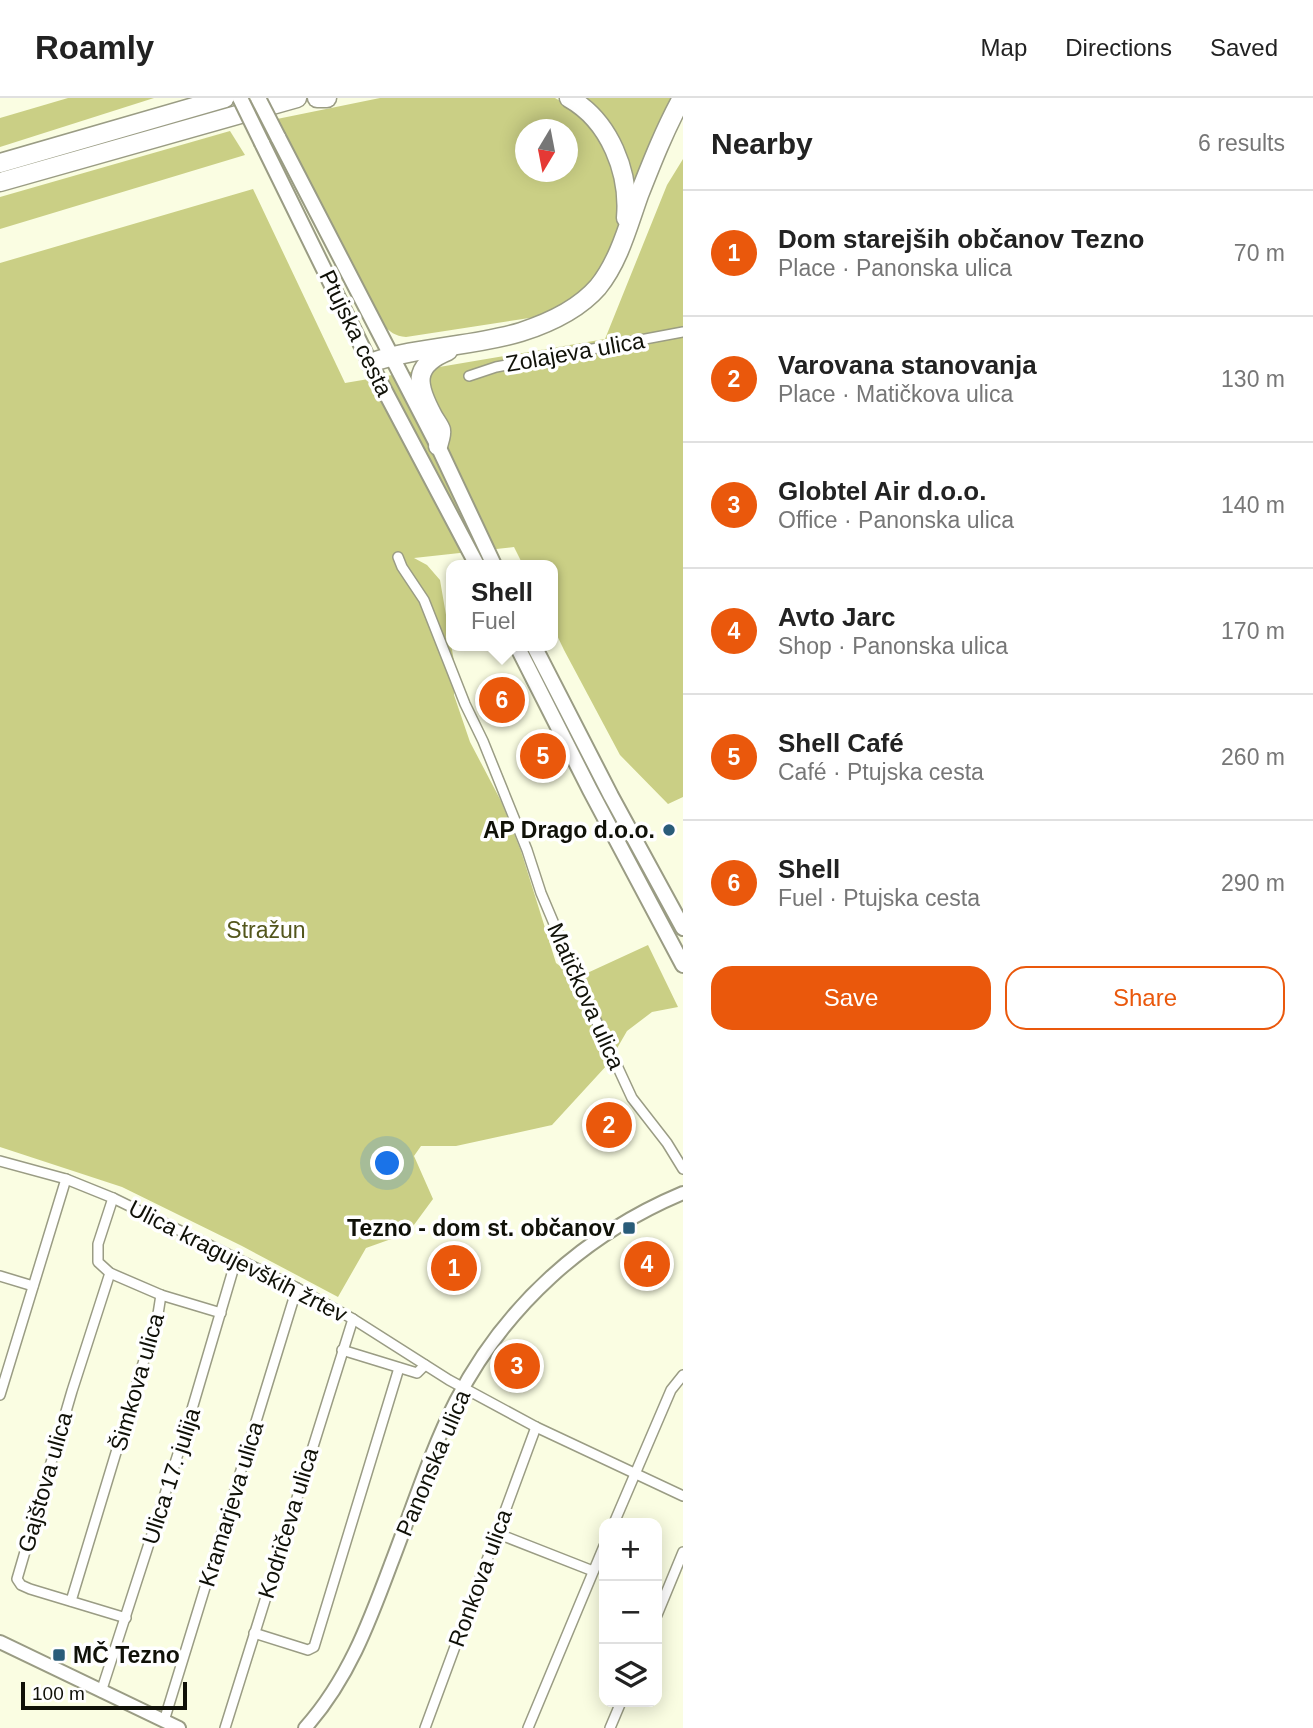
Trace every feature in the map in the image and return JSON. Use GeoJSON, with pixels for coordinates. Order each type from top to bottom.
{"type":"FeatureCollection","features":[{"type":"Feature","properties":{"kind":"highway"},"geometry":{"type":"LineString","coordinates":[[0,163],[225,98]]}},
{"type":"Feature","properties":{"kind":"highway"},"geometry":{"type":"LineString","coordinates":[[0,182],[297,98]]}},
{"type":"Feature","properties":{"kind":"highway"},"geometry":{"type":"LineString","coordinates":[[317,98],[327,98]]}},
{"type":"Feature","properties":{"kind":"highway"},"geometry":{"type":"LineString","coordinates":[[569,98],[587,111],[600,126],[621,165],[627,192],[624,236]]}},
{"type":"Feature","properties":{"kind":"highway"},"geometry":{"type":"LineString","coordinates":[[370,363],[391,356],[519,333],[565,315],[597,288],[616,258],[667,126],[682,98]]}},
{"type":"Feature","properties":{"kind":"highway"},"geometry":{"type":"LineString","coordinates":[[438,446],[441,431],[423,398],[419,384],[421,372],[425,363],[468,343]]}},
{"type":"Feature","properties":{"kind":"main road","name":"Ptujska cesta"},"geometry":{"type":"LineString","coordinates":[[240,98],[370,363],[474,560]]}},
{"type":"Feature","properties":{"kind":"main road","name":"Ptujska cesta"},"geometry":{"type":"LineString","coordinates":[[258,98],[438,446],[492,560]]}},
{"type":"Feature","properties":{"kind":"main road"},"geometry":{"type":"LineString","coordinates":[[520,651],[683,965]]}},
{"type":"Feature","properties":{"kind":"main road"},"geometry":{"type":"LineString","coordinates":[[537,651],[683,928]]}},
{"type":"Feature","properties":{"kind":"street","name":"Zolajeva ulica"},"geometry":{"type":"LineString","coordinates":[[468,376],[496,367],[683,332]]}},
{"type":"Feature","properties":{"kind":"street","name":"Matičkova ulica"},"geometry":{"type":"LineString","coordinates":[[398,557],[402,568],[424,600],[527,850],[541,893],[632,1098],[667,1143],[683,1169]]}},
{"type":"Feature","properties":{"kind":"street","name":"Ulica kragujevških žrtev"},"geometry":{"type":"LineString","coordinates":[[0,1161],[66,1179],[113,1198],[297,1288],[353,1319],[463,1388],[536,1427],[683,1496]]}},
{"type":"Feature","properties":{"kind":"street"},"geometry":{"type":"LineString","coordinates":[[0,1395],[66,1179]]}},
{"type":"Feature","properties":{"kind":"street","name":"Panonska ulica"},"geometry":{"type":"LineString","coordinates":[[305,1728],[336,1689],[361,1644],[443,1429],[489,1344],[522,1303],[582,1250],[611,1231],[683,1193]]}},
{"type":"Feature","properties":{"kind":"street"},"geometry":{"type":"LineString","coordinates":[[110,1273],[102,1267],[96,1256],[113,1198]]}},
{"type":"Feature","properties":{"kind":"street","name":"Ulica 17. julija"},"geometry":{"type":"LineString","coordinates":[[101,1692],[127,1618],[236,1260]]}},
{"type":"Feature","properties":{"kind":"street","name":"Šimkova ulica"},"geometry":{"type":"LineString","coordinates":[[71,1601],[158,1314],[161,1295],[110,1273]]}},
{"type":"Feature","properties":{"kind":"street","name":"Gajštova ulica"},"geometry":{"type":"LineString","coordinates":[[110,1273],[68,1403],[17,1579],[21,1585],[127,1618]]}},
{"type":"Feature","properties":{"kind":"street"},"geometry":{"type":"LineString","coordinates":[[0,1276],[33,1286]]}},
{"type":"Feature","properties":{"kind":"street","name":"Kramarjeva ulica"},"geometry":{"type":"LineString","coordinates":[[164,1721],[297,1288]]}},
{"type":"Feature","properties":{"kind":"street"},"geometry":{"type":"LineString","coordinates":[[161,1295],[221,1313]]}},
{"type":"Feature","properties":{"kind":"street","name":"Kodričeva ulica"},"geometry":{"type":"LineString","coordinates":[[225,1728],[353,1319]]}},
{"type":"Feature","properties":{"kind":"street"},"geometry":{"type":"LineString","coordinates":[[342,1350],[417,1373],[425,1365]]}},
{"type":"Feature","properties":{"kind":"street"},"geometry":{"type":"LineString","coordinates":[[254,1633],[308,1650],[314,1647],[399,1368]]}},
{"type":"Feature","properties":{"kind":"street"},"geometry":{"type":"LineString","coordinates":[[616,1518],[671,1390],[683,1375]]}},
{"type":"Feature","properties":{"kind":"street","name":"Ronkova ulica"},"geometry":{"type":"LineString","coordinates":[[425,1728],[536,1427]]}},
{"type":"Feature","properties":{"kind":"street"},"geometry":{"type":"LineString","coordinates":[[496,1533],[593,1571]]}},
{"type":"Feature","properties":{"kind":"street"},"geometry":{"type":"LineString","coordinates":[[662,1603],[683,1552]]}},
{"type":"Feature","properties":{"kind":"street"},"geometry":{"type":"LineString","coordinates":[[528,1728],[599,1557]]}},
{"type":"Feature","properties":{"kind":"street"},"geometry":{"type":"LineString","coordinates":[[0,1642],[179,1728]]}},
{"type":"Feature","properties":{"kind":"street"},"geometry":{"type":"LineString","coordinates":[[610,1728],[619,1707]]}},
{"type":"Feature","properties":{"kind":"green space"},"geometry":{"type":"Polygon","coordinates":[[[68,98],[154,98],[0,147],[0,118],[68,98]]]}},
{"type":"Feature","properties":{"kind":"green space"},"geometry":{"type":"Polygon","coordinates":[[[380,98],[555,98],[583,114],[604,140],[624,207],[619,233],[602,267],[584,290],[559,309],[536,317],[406,337],[399,336],[382,324],[277,119],[380,98]]]}},
{"type":"Feature","properties":{"kind":"green space"},"geometry":{"type":"Polygon","coordinates":[[[578,98],[677,98],[631,202],[628,175],[578,98]]]}},
{"type":"Feature","properties":{"kind":"green space"},"geometry":{"type":"Polygon","coordinates":[[[230,131],[245,155],[0,229],[0,197],[230,131]]]}},
{"type":"Feature","properties":{"kind":"green space","name":"Stražun"},"geometry":{"type":"Polygon","coordinates":[[[683,159],[683,797],[668,804],[620,755],[564,650],[558,637],[558,560],[520,560],[514,547],[414,558],[427,565],[440,580],[446,615],[446,651],[452,651],[456,673],[454,695],[470,742],[501,801],[521,851],[556,963],[572,980],[648,945],[678,1007],[652,1012],[627,1031],[608,1064],[552,1125],[456,1146],[421,1146],[414,1156],[433,1199],[408,1233],[366,1248],[338,1297],[122,1187],[0,1147],[0,263],[253,189],[345,383],[605,339],[667,185],[683,159]]]}},
{"type":"Feature","properties":{"kind":"place","name":"Shell"},"geometry":{"type":"Point","coordinates":[502,700]}},
{"type":"Feature","properties":{"kind":"place","name":"Shell Café"},"geometry":{"type":"Point","coordinates":[543,756]}},
{"type":"Feature","properties":{"kind":"place","name":"AP Drago d.o.o."},"geometry":{"type":"Point","coordinates":[669,830]}},
{"type":"Feature","properties":{"kind":"place","name":"Varovana stanovanja"},"geometry":{"type":"Point","coordinates":[609,1125]}},
{"type":"Feature","properties":{"kind":"place","name":"Tezno - dom st. občanov"},"geometry":{"type":"Point","coordinates":[629,1228]}},
{"type":"Feature","properties":{"kind":"place","name":"Avto Jarc"},"geometry":{"type":"Point","coordinates":[647,1264]}},
{"type":"Feature","properties":{"kind":"place","name":"Dom starejših občanov Tezno"},"geometry":{"type":"Point","coordinates":[454,1268]}},
{"type":"Feature","properties":{"kind":"place","name":"Globtel Air d.o.o."},"geometry":{"type":"Point","coordinates":[517,1366]}},
{"type":"Feature","properties":{"kind":"place","name":"MČ Tezno"},"geometry":{"type":"Point","coordinates":[59,1655]}}]}
